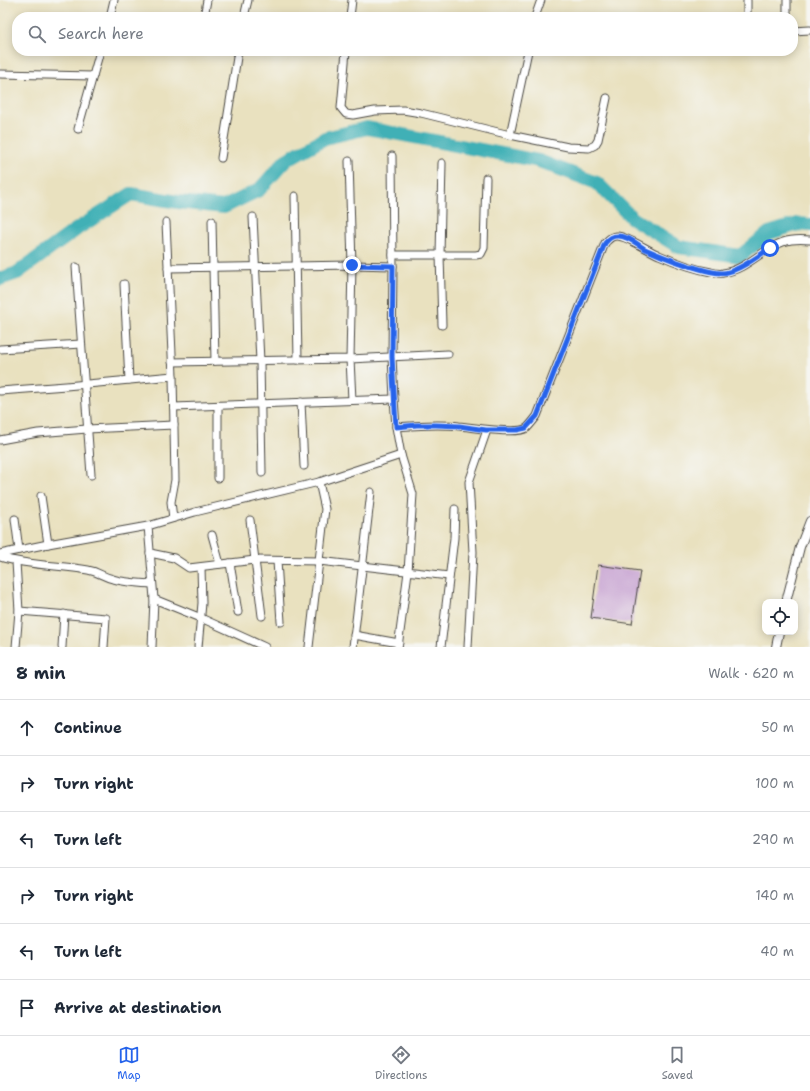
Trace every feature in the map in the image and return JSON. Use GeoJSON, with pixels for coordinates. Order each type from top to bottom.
{"type":"FeatureCollection","features":[{"type":"Feature","properties":{"kind":"street"},"geometry":{"type":"LineString","coordinates":[[111,12],[114,0]]}},
{"type":"Feature","properties":{"kind":"street"},"geometry":{"type":"LineString","coordinates":[[205,12],[207,0]]}},
{"type":"Feature","properties":{"kind":"street"},"geometry":{"type":"LineString","coordinates":[[245,12],[248,0]]}},
{"type":"Feature","properties":{"kind":"street"},"geometry":{"type":"LineString","coordinates":[[351,12],[352,0]]}},
{"type":"Feature","properties":{"kind":"street"},"geometry":{"type":"LineString","coordinates":[[537,12],[541,0]]}},
{"type":"Feature","properties":{"kind":"street"},"geometry":{"type":"LineString","coordinates":[[747,0],[747,12]]}},
{"type":"Feature","properties":{"kind":"street"},"geometry":{"type":"LineString","coordinates":[[787,0],[787,12]]}},
{"type":"Feature","properties":{"kind":"street"},"geometry":{"type":"LineString","coordinates":[[798,31],[810,30]]}},
{"type":"Feature","properties":{"kind":"street"},"geometry":{"type":"LineString","coordinates":[[78,129],[99,56]]}},
{"type":"Feature","properties":{"kind":"street"},"geometry":{"type":"LineString","coordinates":[[220,158],[237,56]]}},
{"type":"Feature","properties":{"kind":"street"},"geometry":{"type":"LineString","coordinates":[[346,56],[341,108],[346,114],[353,115],[375,111],[403,110],[568,148],[589,148],[595,145],[598,140],[607,98]]}},
{"type":"Feature","properties":{"kind":"street"},"geometry":{"type":"LineString","coordinates":[[510,135],[527,56]]}},
{"type":"Feature","properties":{"kind":"street"},"geometry":{"type":"LineString","coordinates":[[0,74],[93,76]]}},
{"type":"Feature","properties":{"kind":"street"},"geometry":{"type":"LineString","coordinates":[[354,635],[399,645],[408,572],[413,494],[401,455],[396,427],[394,399],[392,357],[392,156]]}},
{"type":"Feature","properties":{"kind":"street"},"geometry":{"type":"LineString","coordinates":[[350,161],[352,265],[350,359],[352,400]]}},
{"type":"Feature","properties":{"kind":"street"},"geometry":{"type":"LineString","coordinates":[[442,163],[440,255],[442,325]]}},
{"type":"Feature","properties":{"kind":"street"},"geometry":{"type":"LineString","coordinates":[[393,255],[481,254],[484,248],[486,178]]}},
{"type":"Feature","properties":{"kind":"street"},"geometry":{"type":"LineString","coordinates":[[295,196],[298,360]]}},
{"type":"Feature","properties":{"kind":"street"},"geometry":{"type":"LineString","coordinates":[[253,216],[260,361],[262,473]]}},
{"type":"Feature","properties":{"kind":"street"},"geometry":{"type":"LineString","coordinates":[[212,221],[216,362]]}},
{"type":"Feature","properties":{"kind":"street"},"geometry":{"type":"LineString","coordinates":[[166,222],[174,407],[175,480],[171,502],[173,518]]}},
{"type":"Feature","properties":{"kind":"street"},"geometry":{"type":"LineString","coordinates":[[396,427],[436,425],[459,426],[486,430],[517,430],[526,428],[537,416],[605,243],[610,237],[618,236],[627,238],[644,248],[671,260],[710,272],[723,274],[744,265],[770,248],[783,242],[792,239],[810,240]]}},
{"type":"Feature","properties":{"kind":"street"},"geometry":{"type":"LineString","coordinates":[[168,268],[352,265],[393,266]]}},
{"type":"Feature","properties":{"kind":"street"},"geometry":{"type":"LineString","coordinates":[[76,267],[91,475]]}},
{"type":"Feature","properties":{"kind":"street"},"geometry":{"type":"LineString","coordinates":[[124,284],[129,380]]}},
{"type":"Feature","properties":{"kind":"street"},"geometry":{"type":"LineString","coordinates":[[0,349],[81,344]]}},
{"type":"Feature","properties":{"kind":"street"},"geometry":{"type":"LineString","coordinates":[[172,362],[350,359],[448,354]]}},
{"type":"Feature","properties":{"kind":"street"},"geometry":{"type":"LineString","coordinates":[[0,391],[173,376]]}},
{"type":"Feature","properties":{"kind":"street"},"geometry":{"type":"LineString","coordinates":[[174,407],[394,399]]}},
{"type":"Feature","properties":{"kind":"street"},"geometry":{"type":"LineString","coordinates":[[301,402],[304,466]]}},
{"type":"Feature","properties":{"kind":"street"},"geometry":{"type":"LineString","coordinates":[[218,406],[218,478]]}},
{"type":"Feature","properties":{"kind":"street"},"geometry":{"type":"LineString","coordinates":[[0,440],[38,433],[174,425]]}},
{"type":"Feature","properties":{"kind":"street"},"geometry":{"type":"LineString","coordinates":[[468,647],[473,552],[469,482],[486,430]]}},
{"type":"Feature","properties":{"kind":"street"},"geometry":{"type":"LineString","coordinates":[[0,554],[148,526],[195,512],[319,482],[401,455]]}},
{"type":"Feature","properties":{"kind":"street"},"geometry":{"type":"LineString","coordinates":[[309,647],[325,509],[319,482]]}},
{"type":"Feature","properties":{"kind":"street"},"geometry":{"type":"LineString","coordinates":[[353,647],[371,492]]}},
{"type":"Feature","properties":{"kind":"street"},"geometry":{"type":"LineString","coordinates":[[41,496],[48,544]]}},
{"type":"Feature","properties":{"kind":"street"},"geometry":{"type":"LineString","coordinates":[[441,647],[454,538],[455,509]]}},
{"type":"Feature","properties":{"kind":"street"},"geometry":{"type":"LineString","coordinates":[[15,519],[19,550]]}},
{"type":"Feature","properties":{"kind":"street"},"geometry":{"type":"LineString","coordinates":[[250,520],[262,616]]}},
{"type":"Feature","properties":{"kind":"street"},"geometry":{"type":"LineString","coordinates":[[787,599],[800,548],[809,524]]}},
{"type":"Feature","properties":{"kind":"street"},"geometry":{"type":"LineString","coordinates":[[148,526],[154,599],[152,647]]}},
{"type":"Feature","properties":{"kind":"street"},"geometry":{"type":"LineString","coordinates":[[212,535],[220,564]]}},
{"type":"Feature","properties":{"kind":"street"},"geometry":{"type":"LineString","coordinates":[[150,553],[174,558],[189,568],[255,560],[319,561],[449,576]]}},
{"type":"Feature","properties":{"kind":"street"},"geometry":{"type":"LineString","coordinates":[[0,557],[16,562],[86,570],[100,573],[105,577],[115,580],[152,584]]}},
{"type":"Feature","properties":{"kind":"street"},"geometry":{"type":"LineString","coordinates":[[277,561],[281,622]]}},
{"type":"Feature","properties":{"kind":"street"},"geometry":{"type":"LineString","coordinates":[[16,562],[19,611],[16,647]]}},
{"type":"Feature","properties":{"kind":"street"},"geometry":{"type":"LineString","coordinates":[[230,563],[238,612]]}},
{"type":"Feature","properties":{"kind":"street"},"geometry":{"type":"LineString","coordinates":[[198,647],[202,603],[201,567]]}},
{"type":"Feature","properties":{"kind":"street"},"geometry":{"type":"LineString","coordinates":[[154,599],[201,618],[265,647]]}},
{"type":"Feature","properties":{"kind":"street"},"geometry":{"type":"LineString","coordinates":[[19,611],[106,618],[104,647]]}},
{"type":"Feature","properties":{"kind":"street"},"geometry":{"type":"LineString","coordinates":[[62,647],[64,614]]}},
{"type":"Feature","properties":{"kind":"street"},"geometry":{"type":"LineString","coordinates":[[776,647],[778,635]]}},
{"type":"Feature","properties":{"kind":"street"},"geometry":{"type":"LineString","coordinates":[[245,647],[246,638]]}},
{"type":"Feature","properties":{"kind":"building"},"geometry":{"type":"Polygon","coordinates":[[[598,565],[640,571],[632,624],[591,618],[598,565]]]}},
{"type":"Feature","properties":{"kind":"waterway"},"geometry":{"type":"LineString","coordinates":[[0,279],[17,273],[77,229],[131,194],[178,202],[224,207],[259,190],[286,160],[325,138],[367,128],[539,161],[597,183],[632,218],[679,247],[740,256],[769,233],[798,224],[810,225]]}},
{"type":"Feature","properties":{"kind":"route"},"geometry":{"type":"LineString","coordinates":[[352,265],[393,266],[392,357],[396,427],[436,425],[459,426],[486,430],[517,430],[526,428],[537,416],[605,243],[610,237],[618,236],[627,238],[644,248],[677,262],[710,272],[723,274],[744,265],[770,248]]}}]}
